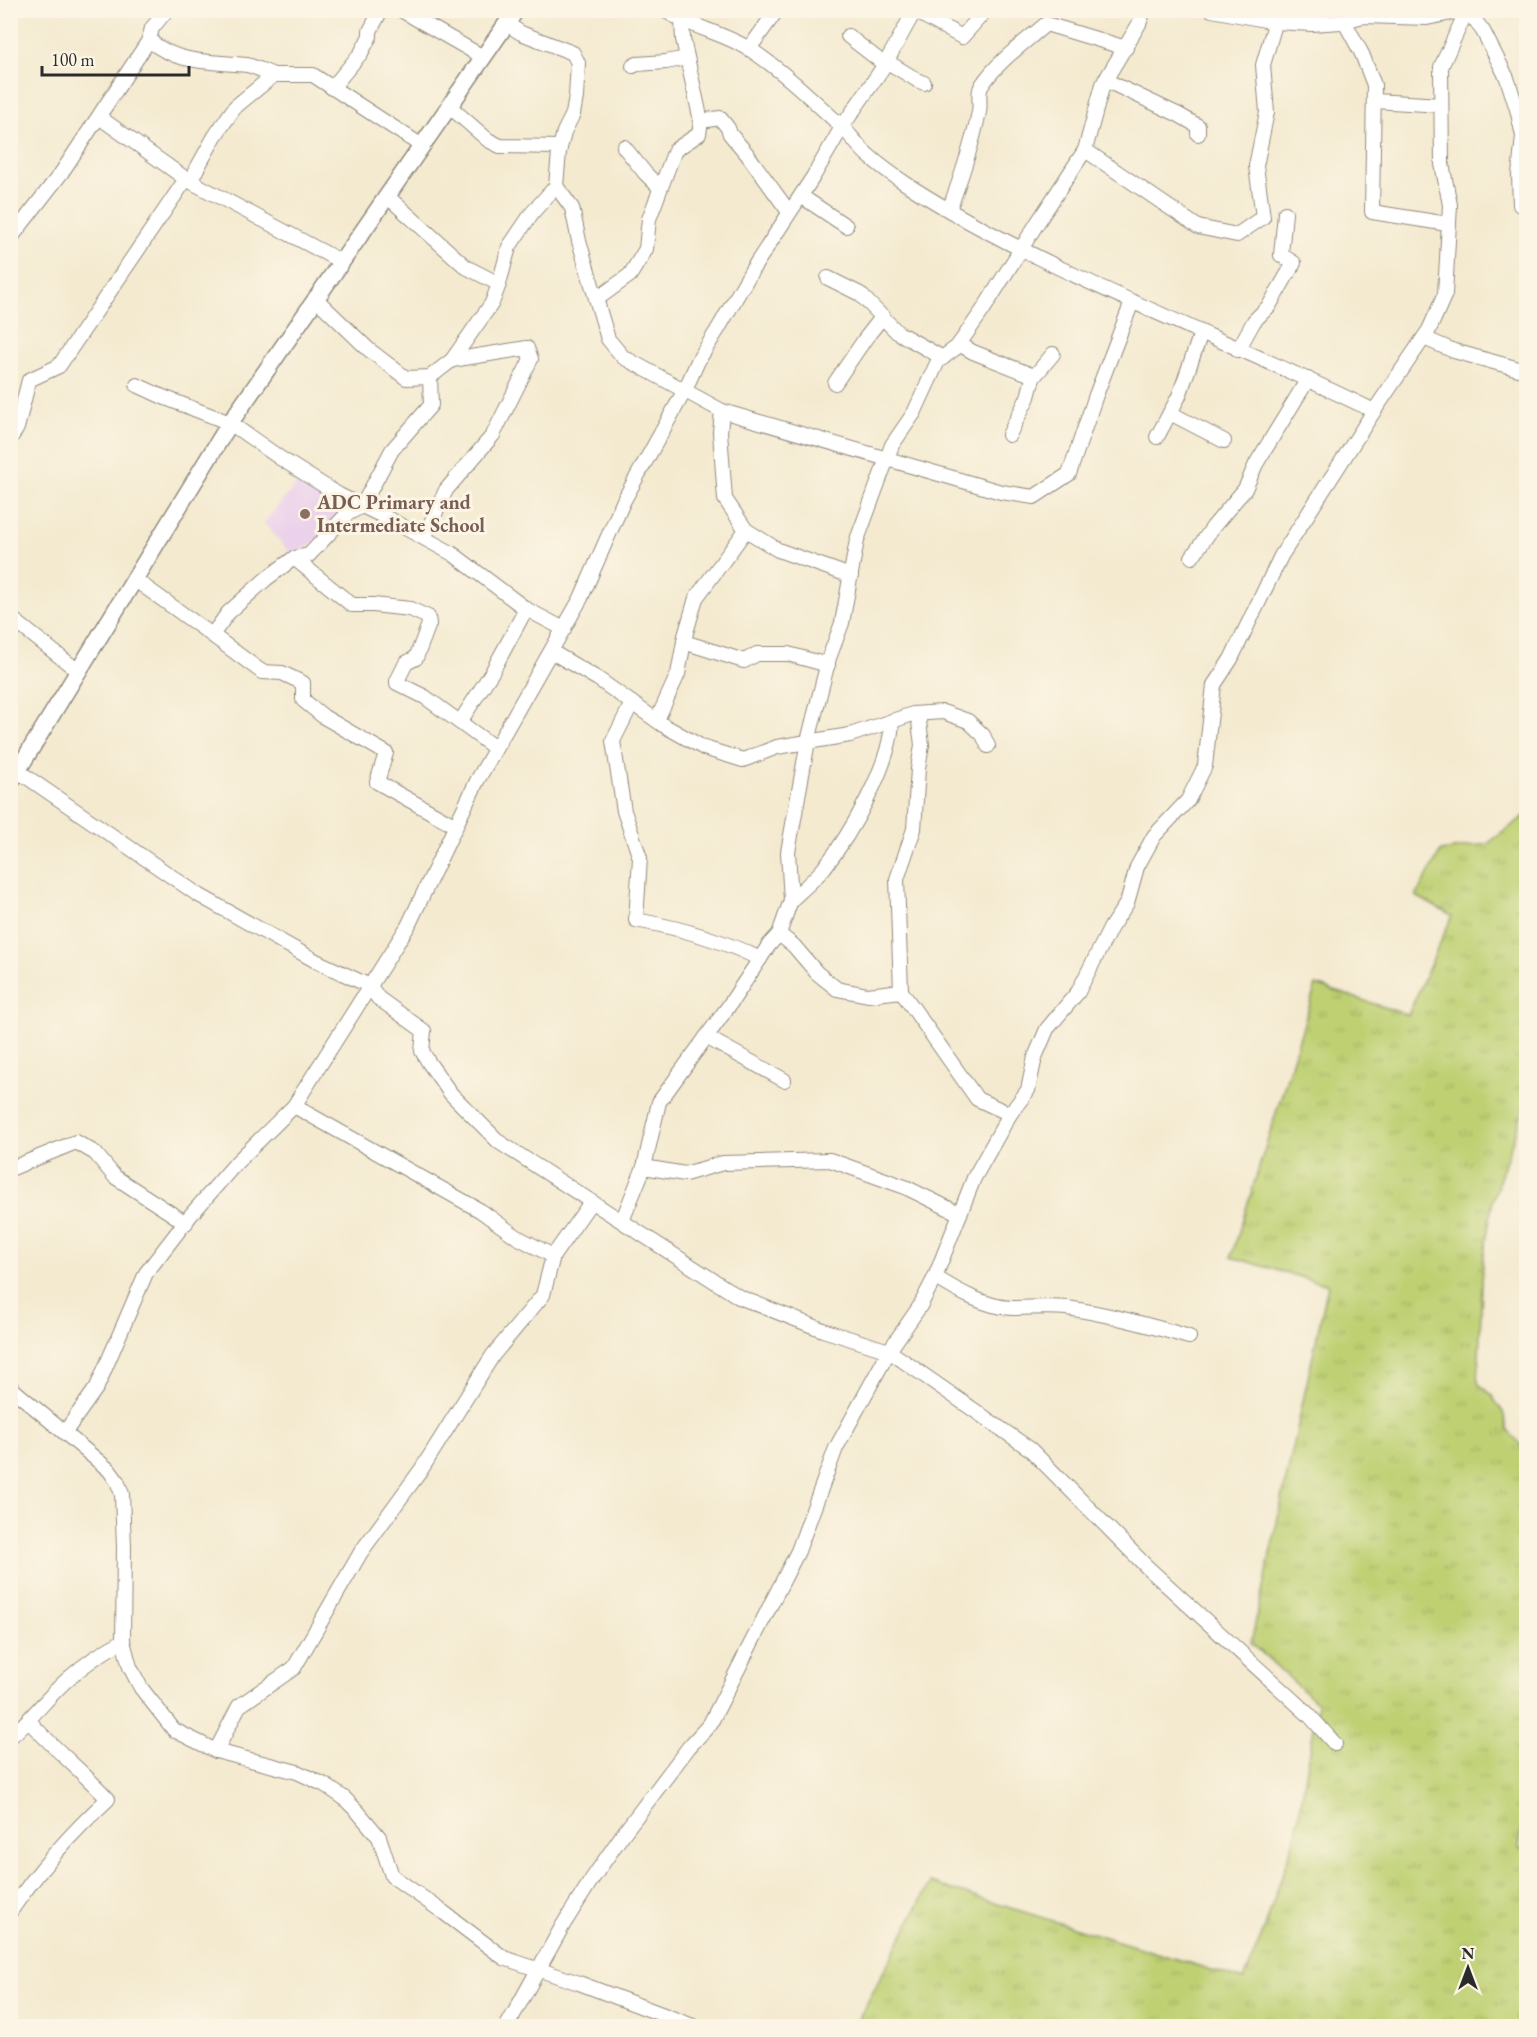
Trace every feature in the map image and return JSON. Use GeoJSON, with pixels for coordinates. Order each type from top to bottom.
{"type":"FeatureCollection","features":[{"type":"Feature","properties":{"kind":"main road"},"geometry":{"type":"LineString","coordinates":[[14,777],[230,423],[511,17]]}},
{"type":"Feature","properties":{"kind":"street"},"geometry":{"type":"LineString","coordinates":[[10,239],[62,172],[150,40],[152,28],[167,10]]}},
{"type":"Feature","properties":{"kind":"street"},"geometry":{"type":"LineString","coordinates":[[332,88],[361,53],[381,10]]}},
{"type":"Feature","properties":{"kind":"street"},"geometry":{"type":"LineString","coordinates":[[401,10],[483,57]]}},
{"type":"Feature","properties":{"kind":"street"},"geometry":{"type":"LineString","coordinates":[[664,10],[682,21],[749,49],[842,127],[868,155],[949,210],[1020,250],[1238,350],[1308,379],[1374,411]]}},
{"type":"Feature","properties":{"kind":"street"},"geometry":{"type":"LineString","coordinates":[[749,49],[777,10]]}},
{"type":"Feature","properties":{"kind":"street"},"geometry":{"type":"LineString","coordinates":[[65,1432],[97,1387],[146,1273],[237,1162],[294,1106],[408,927],[477,781],[581,598],[642,465],[685,390],[698,361],[752,270],[813,177],[915,11],[962,37],[986,10]]}},
{"type":"Feature","properties":{"kind":"street"},"geometry":{"type":"LineString","coordinates":[[622,1221],[644,1167],[659,1102],[779,934],[791,900],[788,852],[808,741],[828,665],[842,623],[857,540],[892,445],[914,413],[938,361],[959,344],[983,310],[1085,150],[1106,80],[1126,48],[1144,10]]}},
{"type":"Feature","properties":{"kind":"street"},"geometry":{"type":"LineString","coordinates":[[1212,10],[1277,16],[1312,24],[1344,21],[1363,16],[1427,18],[1467,10]]}},
{"type":"Feature","properties":{"kind":"street"},"geometry":{"type":"LineString","coordinates":[[507,2026],[563,1924],[623,1834],[689,1747],[710,1724],[798,1551],[836,1448],[889,1351],[920,1306],[935,1277],[974,1178],[1010,1114],[1028,1090],[1035,1057],[1047,1029],[1078,992],[1111,927],[1127,903],[1137,867],[1154,836],[1188,800],[1201,775],[1205,766],[1214,685],[1231,659],[1281,556],[1424,338],[1445,294],[1450,205],[1442,164],[1441,67],[1467,10]]}},
{"type":"Feature","properties":{"kind":"street"},"geometry":{"type":"LineString","coordinates":[[1467,10],[1483,31],[1503,69],[1517,109],[1523,136],[1519,175],[1520,205]]}},
{"type":"Feature","properties":{"kind":"street"},"geometry":{"type":"LineString","coordinates":[[1263,217],[1256,166],[1267,112],[1263,65],[1277,16]]}},
{"type":"Feature","properties":{"kind":"street"},"geometry":{"type":"LineString","coordinates":[[315,298],[368,349],[406,378],[430,377],[452,360],[492,303],[509,246],[532,213],[556,186],[560,147],[573,114],[578,63],[573,53],[521,33],[511,17]]}},
{"type":"Feature","properties":{"kind":"street"},"geometry":{"type":"LineString","coordinates":[[597,299],[630,275],[646,249],[649,219],[675,150],[699,134],[701,121],[683,39],[682,21]]}},
{"type":"Feature","properties":{"kind":"street"},"geometry":{"type":"LineString","coordinates":[[1344,21],[1362,54],[1374,85],[1372,212],[1449,224]]}},
{"type":"Feature","properties":{"kind":"street"},"geometry":{"type":"LineString","coordinates":[[949,210],[964,172],[980,109],[980,87],[995,69],[1046,24],[1126,48]]}},
{"type":"Feature","properties":{"kind":"street"},"geometry":{"type":"LineString","coordinates":[[848,36],[885,62],[924,83]]}},
{"type":"Feature","properties":{"kind":"street"},"geometry":{"type":"LineString","coordinates":[[150,40],[165,51],[192,61],[250,66],[274,75],[313,75],[422,146]]}},
{"type":"Feature","properties":{"kind":"street"},"geometry":{"type":"LineString","coordinates":[[633,66],[687,58]]}},
{"type":"Feature","properties":{"kind":"street"},"geometry":{"type":"LineString","coordinates":[[10,439],[29,380],[59,366],[188,180],[235,107],[274,75]]}},
{"type":"Feature","properties":{"kind":"street"},"geometry":{"type":"LineString","coordinates":[[1106,80],[1198,126],[1198,134]]}},
{"type":"Feature","properties":{"kind":"street"},"geometry":{"type":"LineString","coordinates":[[1375,101],[1442,105]]}},
{"type":"Feature","properties":{"kind":"street"},"geometry":{"type":"LineString","coordinates":[[449,106],[488,140],[500,146],[560,147]]}},
{"type":"Feature","properties":{"kind":"street"},"geometry":{"type":"LineString","coordinates":[[99,117],[188,180],[340,261]]}},
{"type":"Feature","properties":{"kind":"street"},"geometry":{"type":"LineString","coordinates":[[701,121],[720,118],[789,212]]}},
{"type":"Feature","properties":{"kind":"street"},"geometry":{"type":"LineString","coordinates":[[624,147],[660,188]]}},
{"type":"Feature","properties":{"kind":"street"},"geometry":{"type":"LineString","coordinates":[[1085,150],[1198,227],[1238,235],[1263,217],[1289,212],[1281,255],[1294,263],[1269,306],[1254,321],[1238,350]]}},
{"type":"Feature","properties":{"kind":"street"},"geometry":{"type":"LineString","coordinates":[[556,186],[572,208],[579,241],[608,339],[623,357],[722,411],[1001,492],[1034,497],[1069,474],[1096,395],[1132,302]]}},
{"type":"Feature","properties":{"kind":"street"},"geometry":{"type":"LineString","coordinates":[[387,196],[466,267],[499,284]]}},
{"type":"Feature","properties":{"kind":"street"},"geometry":{"type":"LineString","coordinates":[[801,196],[846,226]]}},
{"type":"Feature","properties":{"kind":"street"},"geometry":{"type":"LineString","coordinates":[[828,278],[860,294],[897,332],[943,358]]}},
{"type":"Feature","properties":{"kind":"street"},"geometry":{"type":"LineString","coordinates":[[835,383],[883,316]]}},
{"type":"Feature","properties":{"kind":"street"},"geometry":{"type":"LineString","coordinates":[[1157,437],[1179,396],[1201,333]]}},
{"type":"Feature","properties":{"kind":"street"},"geometry":{"type":"LineString","coordinates":[[1424,338],[1454,351],[1527,371]]}},
{"type":"Feature","properties":{"kind":"street"},"geometry":{"type":"LineString","coordinates":[[959,344],[973,352],[1029,374],[1033,378]]}},
{"type":"Feature","properties":{"kind":"street"},"geometry":{"type":"LineString","coordinates":[[424,538],[446,489],[493,435],[531,358],[526,348],[452,360]]}},
{"type":"Feature","properties":{"kind":"street"},"geometry":{"type":"LineString","coordinates":[[1009,435],[1028,397],[1033,378],[1053,354]]}},
{"type":"Feature","properties":{"kind":"street"},"geometry":{"type":"LineString","coordinates":[[212,635],[228,613],[266,579],[294,558],[309,555],[347,514],[363,506],[392,450],[431,405],[430,377]]}},
{"type":"Feature","properties":{"kind":"street"},"geometry":{"type":"LineString","coordinates":[[1192,557],[1213,527],[1245,489],[1256,464],[1308,379]]}},
{"type":"Feature","properties":{"kind":"street"},"geometry":{"type":"LineString","coordinates":[[136,385],[230,423],[339,495],[453,554],[526,609],[564,629]]}},
{"type":"Feature","properties":{"kind":"street"},"geometry":{"type":"LineString","coordinates":[[722,411],[720,432],[725,499],[746,530],[778,550],[851,576]]}},
{"type":"Feature","properties":{"kind":"street"},"geometry":{"type":"LineString","coordinates":[[1170,413],[1224,441]]}},
{"type":"Feature","properties":{"kind":"street"},"geometry":{"type":"LineString","coordinates":[[657,720],[678,674],[696,598],[746,530]]}},
{"type":"Feature","properties":{"kind":"street"},"geometry":{"type":"LineString","coordinates":[[294,558],[352,605],[410,609],[428,617],[429,624],[416,658],[406,663],[397,683],[425,697],[495,748]]}},
{"type":"Feature","properties":{"kind":"street"},"geometry":{"type":"LineString","coordinates":[[134,579],[262,672],[282,673],[303,683],[303,700],[324,717],[386,753],[377,782],[456,825]]}},
{"type":"Feature","properties":{"kind":"street"},"geometry":{"type":"LineString","coordinates":[[460,722],[492,672],[526,609]]}},
{"type":"Feature","properties":{"kind":"street"},"geometry":{"type":"LineString","coordinates":[[10,617],[78,671]]}},
{"type":"Feature","properties":{"kind":"street"},"geometry":{"type":"LineString","coordinates":[[684,642],[744,661],[757,654],[788,654],[828,665]]}},
{"type":"Feature","properties":{"kind":"street"},"geometry":{"type":"LineString","coordinates":[[552,652],[704,748],[743,760],[777,747],[850,735],[918,714],[943,712],[968,722],[982,735],[988,746]]}},
{"type":"Feature","properties":{"kind":"street"},"geometry":{"type":"LineString","coordinates":[[632,703],[613,741],[624,811],[640,858],[636,920],[693,932],[739,948],[760,959]]}},
{"type":"Feature","properties":{"kind":"street"},"geometry":{"type":"LineString","coordinates":[[918,714],[922,745],[914,829],[897,879],[901,991],[977,1099],[1010,1114]]}},
{"type":"Feature","properties":{"kind":"street"},"geometry":{"type":"LineString","coordinates":[[791,900],[824,867],[848,834],[879,772],[891,733],[892,721]]}},
{"type":"Feature","properties":{"kind":"street"},"geometry":{"type":"LineString","coordinates":[[14,777],[197,894],[316,961],[370,986],[378,998],[424,1031],[422,1051],[429,1063],[451,1094],[499,1142],[739,1297],[823,1330],[889,1351],[1030,1449],[1147,1567],[1309,1715],[1335,1744]]}},
{"type":"Feature","properties":{"kind":"street"},"geometry":{"type":"LineString","coordinates":[[779,934],[837,989],[868,994],[901,991]]}},
{"type":"Feature","properties":{"kind":"street"},"geometry":{"type":"LineString","coordinates":[[706,1037],[784,1080]]}},
{"type":"Feature","properties":{"kind":"street"},"geometry":{"type":"LineString","coordinates":[[294,1106],[481,1210],[517,1237],[553,1256]]}},
{"type":"Feature","properties":{"kind":"street"},"geometry":{"type":"LineString","coordinates":[[10,1169],[76,1142],[95,1153],[115,1178],[186,1223]]}},
{"type":"Feature","properties":{"kind":"street"},"geometry":{"type":"LineString","coordinates":[[644,1167],[685,1174],[723,1163],[830,1160],[905,1187],[960,1214]]}},
{"type":"Feature","properties":{"kind":"street"},"geometry":{"type":"LineString","coordinates":[[216,1751],[239,1707],[294,1668],[361,1552],[421,1470],[493,1354],[543,1295],[553,1256],[591,1202]]}},
{"type":"Feature","properties":{"kind":"street"},"geometry":{"type":"LineString","coordinates":[[935,1277],[954,1289],[985,1302],[1010,1308],[1037,1306],[1067,1308],[1141,1323],[1189,1337]]}},
{"type":"Feature","properties":{"kind":"street"},"geometry":{"type":"LineString","coordinates":[[10,1387],[109,1470],[117,1481],[122,1494],[124,1547],[123,1641],[130,1667],[141,1688],[174,1730],[216,1751],[297,1772],[344,1798],[379,1838],[392,1876],[504,1958],[693,2026]]}},
{"type":"Feature","properties":{"kind":"street"},"geometry":{"type":"LineString","coordinates":[[10,1737],[29,1721],[69,1678],[106,1650],[123,1641]]}},
{"type":"Feature","properties":{"kind":"street"},"geometry":{"type":"LineString","coordinates":[[10,1912],[32,1880],[71,1834],[108,1799],[83,1773],[49,1744],[29,1721]]}},
{"type":"Feature","properties":{"kind":"shaded area","name":"ADC Primary and Intermediate School"},"geometry":{"type":"Polygon","coordinates":[[[304,475],[345,505],[319,539],[293,556],[264,523],[304,475]]]}},
{"type":"Feature","properties":{"kind":"green space"},"geometry":{"type":"Polygon","coordinates":[[[1526,815],[1526,1101],[1493,1199],[1483,1262],[1478,1383],[1492,1396],[1503,1412],[1508,1431],[1526,1451],[1526,1797],[1519,1849],[1526,1850],[1526,2026],[855,2026],[930,1883],[1244,1980],[1265,1927],[1296,1833],[1318,1704],[1251,1643],[1328,1285],[1231,1257],[1316,985],[1408,1015],[1452,916],[1416,896],[1441,851],[1487,844],[1526,815]]]}},
{"type":"Feature","properties":{"kind":"place","name":"ADC Primary and Intermediate School"},"geometry":{"type":"Point","coordinates":[305,514]}}]}
